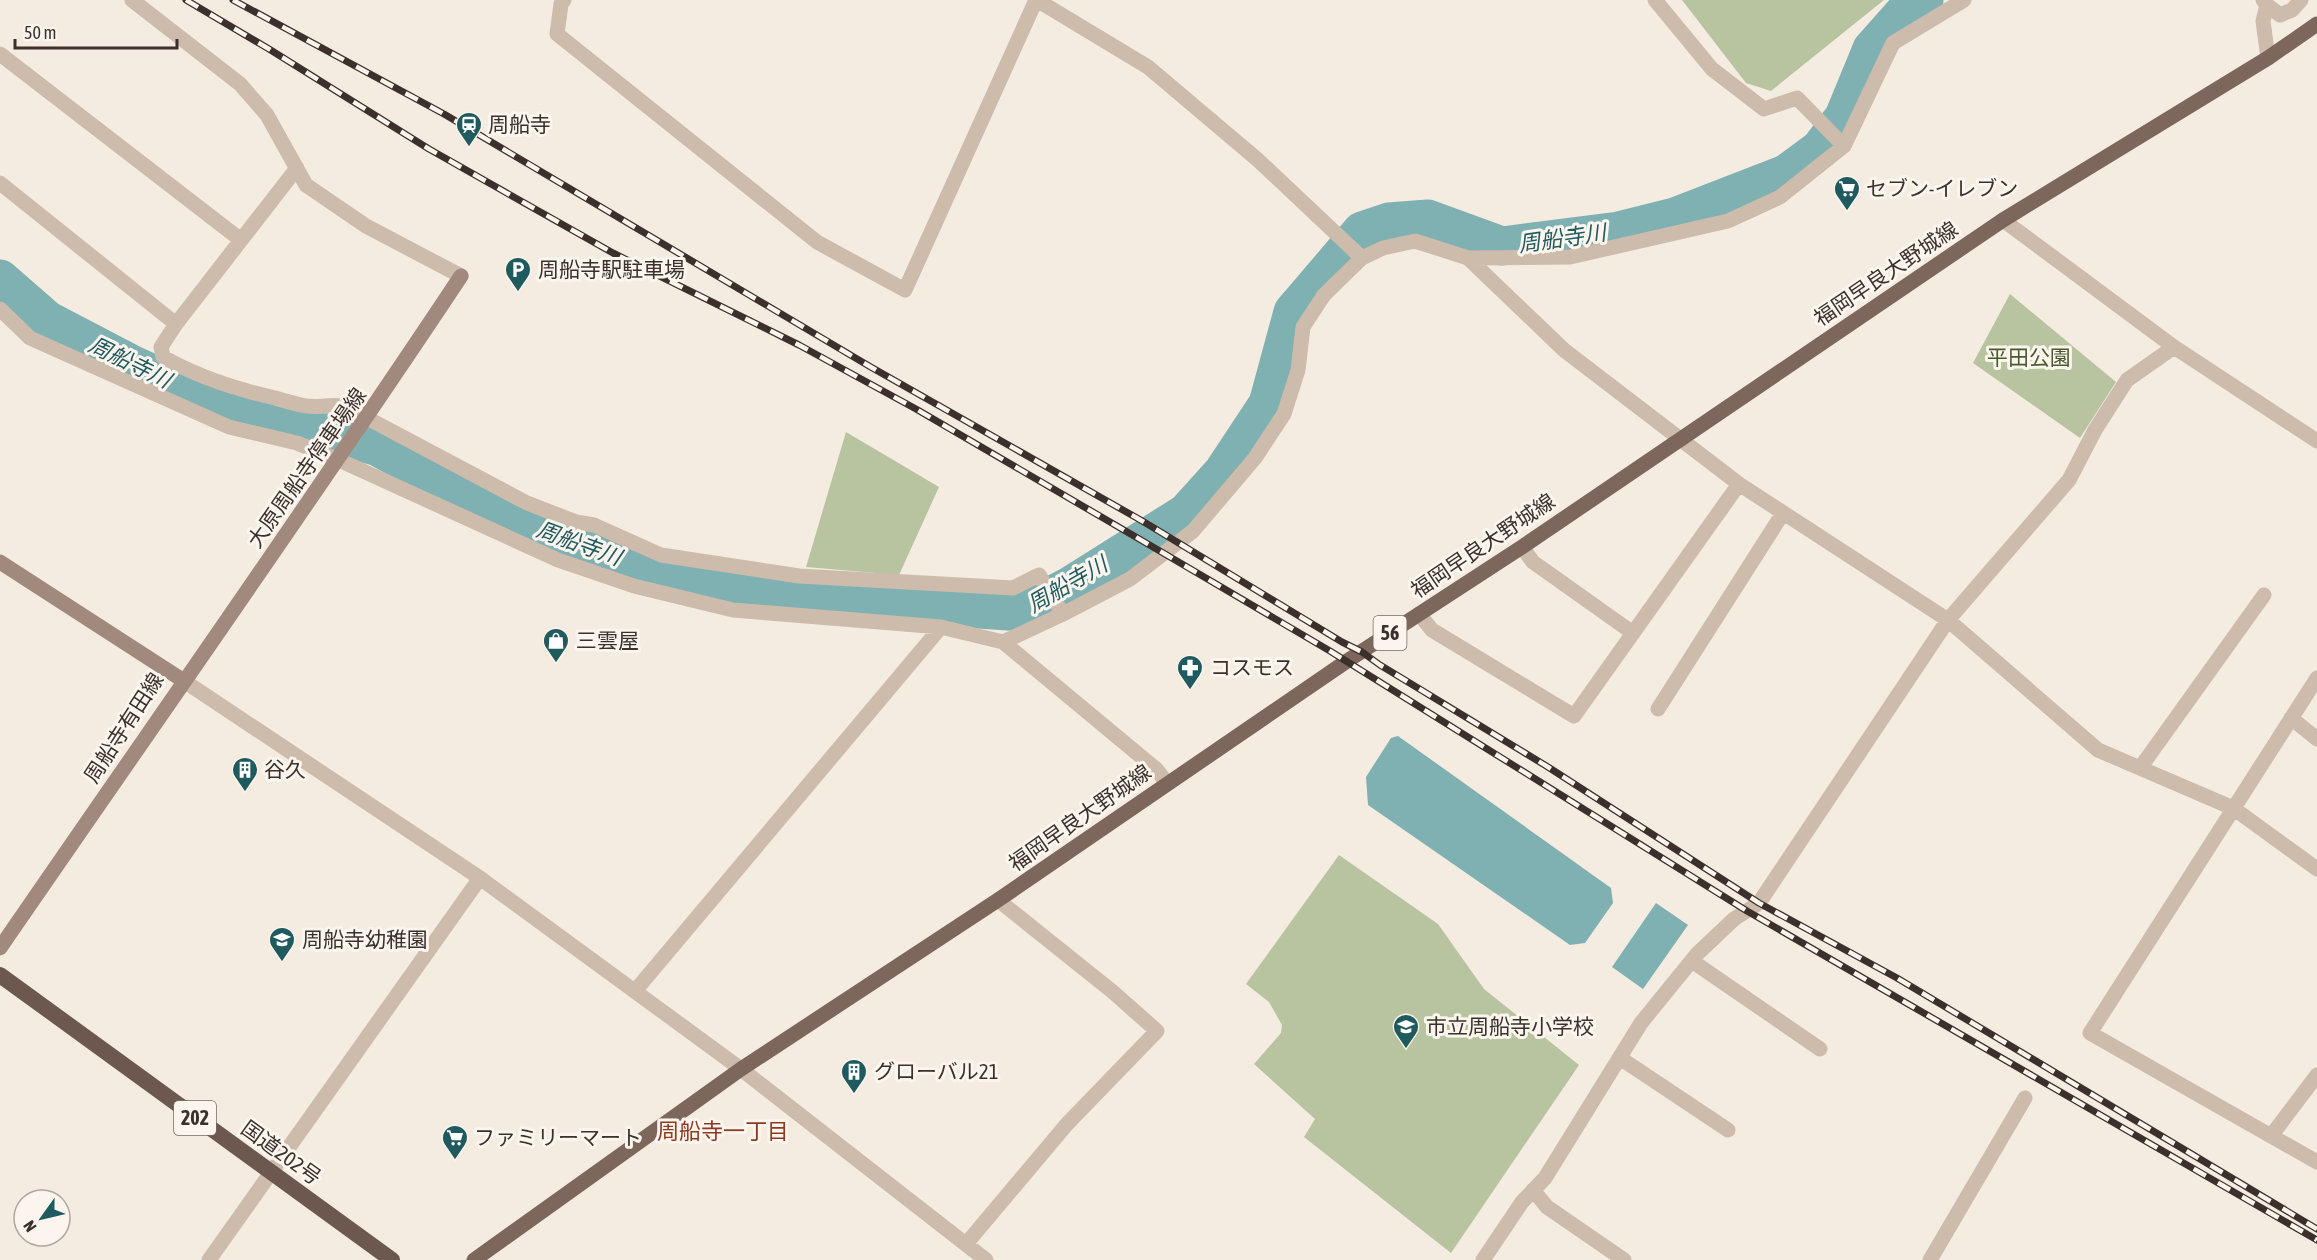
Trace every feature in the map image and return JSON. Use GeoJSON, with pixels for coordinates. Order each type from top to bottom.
{"type":"FeatureCollection","features":[{"type":"Feature","properties":{"kind":"highway","name":"国道202号"},"geometry":{"type":"LineString","coordinates":[[0,975],[392,1260]]}},
{"type":"Feature","properties":{"kind":"main road","name":"福岡早良大野城線"},"geometry":{"type":"LineString","coordinates":[[474,1260],[741,1069],[998,900],[1167,783],[1522,547],[2003,220],[2268,58],[2317,24]]}},
{"type":"Feature","properties":{"kind":"main road","name":"大原周船寺停車場線"},"geometry":{"type":"LineString","coordinates":[[184,681],[342,456],[461,276]]}},
{"type":"Feature","properties":{"kind":"main road","name":"周船寺有田線"},"geometry":{"type":"LineString","coordinates":[[0,562],[184,681],[0,948]]}},
{"type":"Feature","properties":{"kind":"street"},"geometry":{"type":"LineString","coordinates":[[132,0],[240,84],[267,115],[306,185],[366,226],[461,276]]}},
{"type":"Feature","properties":{"kind":"street"},"geometry":{"type":"LineString","coordinates":[[564,0],[561,4],[557,34],[817,242],[905,290],[1036,0],[1148,66],[1258,160],[1362,258]]}},
{"type":"Feature","properties":{"kind":"street"},"geometry":{"type":"LineString","coordinates":[[1655,0],[1712,69],[1764,109],[1797,98],[1844,146]]}},
{"type":"Feature","properties":{"kind":"street"},"geometry":{"type":"LineString","coordinates":[[1003,642],[1061,610],[1130,579],[1165,554],[1200,523],[1255,458],[1284,414],[1298,370],[1303,327],[1313,309],[1362,258],[1383,248],[1415,241],[1468,258],[1570,257],[1728,221],[1780,197],[1844,146],[1893,42],[1964,0]]}},
{"type":"Feature","properties":{"kind":"street"},"geometry":{"type":"LineString","coordinates":[[2265,3],[2280,15],[2292,10],[2301,0]]}},
{"type":"Feature","properties":{"kind":"street"},"geometry":{"type":"LineString","coordinates":[[2265,3],[2264,21],[2268,58]]}},
{"type":"Feature","properties":{"kind":"street"},"geometry":{"type":"LineString","coordinates":[[0,54],[241,240]]}},
{"type":"Feature","properties":{"kind":"street"},"geometry":{"type":"LineString","coordinates":[[297,168],[176,324],[162,347],[163,357],[218,383],[253,393],[308,406],[338,404],[350,407],[527,503],[576,522],[594,525],[661,555],[799,576],[1013,588],[1039,575],[1061,610]]}},
{"type":"Feature","properties":{"kind":"street"},"geometry":{"type":"LineString","coordinates":[[0,183],[176,324]]}},
{"type":"Feature","properties":{"kind":"street"},"geometry":{"type":"LineString","coordinates":[[2003,220],[2174,347],[2317,441]]}},
{"type":"Feature","properties":{"kind":"street"},"geometry":{"type":"LineString","coordinates":[[1468,258],[1564,351],[1739,484],[1948,620],[2098,750],[2232,808],[2317,869]]}},
{"type":"Feature","properties":{"kind":"street"},"geometry":{"type":"LineString","coordinates":[[0,309],[30,338],[229,427],[342,456],[558,561],[634,586],[733,610],[941,627],[1003,642],[1156,769],[1167,783]]}},
{"type":"Feature","properties":{"kind":"street"},"geometry":{"type":"LineString","coordinates":[[1483,1260],[1522,1202],[1545,1178],[1641,1023],[1692,961],[1734,919],[1759,903],[1948,620],[2068,480],[2095,430],[2127,380],[2174,347]]}},
{"type":"Feature","properties":{"kind":"street"},"geometry":{"type":"LineString","coordinates":[[1419,614],[1432,630],[1574,716],[1739,484]]}},
{"type":"Feature","properties":{"kind":"street"},"geometry":{"type":"LineString","coordinates":[[1658,709],[1783,513]]}},
{"type":"Feature","properties":{"kind":"street"},"geometry":{"type":"LineString","coordinates":[[1522,547],[1533,562],[1633,633]]}},
{"type":"Feature","properties":{"kind":"street"},"geometry":{"type":"LineString","coordinates":[[2140,768],[2264,595]]}},
{"type":"Feature","properties":{"kind":"street"},"geometry":{"type":"LineString","coordinates":[[635,991],[941,627]]}},
{"type":"Feature","properties":{"kind":"street"},"geometry":{"type":"LineString","coordinates":[[2317,678],[2090,1033],[2317,1162]]}},
{"type":"Feature","properties":{"kind":"street"},"geometry":{"type":"LineString","coordinates":[[184,681],[480,878],[741,1069],[987,1260]]}},
{"type":"Feature","properties":{"kind":"street"},"geometry":{"type":"LineString","coordinates":[[2291,718],[2317,739]]}},
{"type":"Feature","properties":{"kind":"street"},"geometry":{"type":"LineString","coordinates":[[209,1260],[480,878]]}},
{"type":"Feature","properties":{"kind":"street"},"geometry":{"type":"LineString","coordinates":[[966,1244],[1067,1124],[1157,1031],[1078,963],[998,900]]}},
{"type":"Feature","properties":{"kind":"street"},"geometry":{"type":"LineString","coordinates":[[1692,961],[1820,1049]]}},
{"type":"Feature","properties":{"kind":"street"},"geometry":{"type":"LineString","coordinates":[[1620,1058],[1728,1130]]}},
{"type":"Feature","properties":{"kind":"street"},"geometry":{"type":"LineString","coordinates":[[2271,1136],[2317,1075]]}},
{"type":"Feature","properties":{"kind":"street"},"geometry":{"type":"LineString","coordinates":[[1930,1260],[2025,1098]]}},
{"type":"Feature","properties":{"kind":"street"},"geometry":{"type":"LineString","coordinates":[[1533,1190],[1547,1207],[1624,1260]]}},
{"type":"Feature","properties":{"kind":"green space"},"geometry":{"type":"Polygon","coordinates":[[[1682,0],[1884,0],[1771,91],[1746,83],[1682,0]]]}},
{"type":"Feature","properties":{"kind":"green space","name":"平田公園"},"geometry":{"type":"Polygon","coordinates":[[[2010,294],[2116,382],[2080,438],[1973,363],[2010,294]]]}},
{"type":"Feature","properties":{"kind":"green space"},"geometry":{"type":"Polygon","coordinates":[[[846,432],[939,487],[899,575],[806,567],[846,432]]]}},
{"type":"Feature","properties":{"kind":"green space"},"geometry":{"type":"Polygon","coordinates":[[[1339,855],[1438,924],[1484,989],[1579,1065],[1451,1253],[1304,1137],[1315,1119],[1254,1064],[1281,1033],[1282,1025],[1269,1002],[1246,984],[1339,855]]]}},
{"type":"Feature","properties":{"kind":"water"},"geometry":{"type":"Polygon","coordinates":[[[1398,736],[1611,888],[1613,903],[1585,943],[1570,945],[1368,805],[1366,777],[1391,738],[1398,736]]]}},
{"type":"Feature","properties":{"kind":"water"},"geometry":{"type":"Polygon","coordinates":[[[1656,903],[1688,925],[1643,989],[1612,967],[1656,903]]]}},
{"type":"Feature","properties":{"kind":"waterway","name":"周船寺川"},"geometry":{"type":"LineString","coordinates":[[0,279],[47,320],[133,365],[202,396],[289,424],[376,446],[528,525],[641,566],[820,603],[906,604],[1021,612],[1070,586],[1186,513],[1223,472],[1268,404],[1293,312],[1362,231],[1389,222],[1428,219],[1502,246],[1619,231],[1675,217],[1786,174],[1820,149],[1844,117],[1872,49],[1904,13],[1924,0]]}},
{"type":"Feature","properties":{"kind":"railway"},"geometry":{"type":"LineString","coordinates":[[186,0],[429,149],[613,253],[799,345],[916,409],[1330,651],[1747,911],[2317,1240]]}},
{"type":"Feature","properties":{"kind":"railway"},"geometry":{"type":"LineString","coordinates":[[233,0],[444,114],[869,366],[1144,522],[1362,652],[1548,767],[1759,903],[1897,978],[2317,1229]]}},
{"type":"Feature","properties":{"kind":"place","name":"周船寺"},"geometry":{"type":"Point","coordinates":[469,148]}},
{"type":"Feature","properties":{"kind":"place","name":"セブン-イレブン"},"geometry":{"type":"Point","coordinates":[1847,212]}},
{"type":"Feature","properties":{"kind":"place","name":"周船寺駅駐車場"},"geometry":{"type":"Point","coordinates":[518,293]}},
{"type":"Feature","properties":{"kind":"place","name":"三雲屋"},"geometry":{"type":"Point","coordinates":[556,664]}},
{"type":"Feature","properties":{"kind":"place","name":"コスモス"},"geometry":{"type":"Point","coordinates":[1190,691]}},
{"type":"Feature","properties":{"kind":"place","name":"谷久"},"geometry":{"type":"Point","coordinates":[245,793]}},
{"type":"Feature","properties":{"kind":"place","name":"周船寺幼稚園"},"geometry":{"type":"Point","coordinates":[282,963]}},
{"type":"Feature","properties":{"kind":"place","name":"市立周船寺小学校"},"geometry":{"type":"Point","coordinates":[1406,1050]}},
{"type":"Feature","properties":{"kind":"place","name":"グローバル21"},"geometry":{"type":"Point","coordinates":[854,1095]}},
{"type":"Feature","properties":{"kind":"place","name":"ファミリーマート"},"geometry":{"type":"Point","coordinates":[455,1161]}},
{"type":"Feature","properties":{"kind":"district","name":"周船寺一丁目"},"geometry":{"type":"Point","coordinates":[723,1131]}}]}
